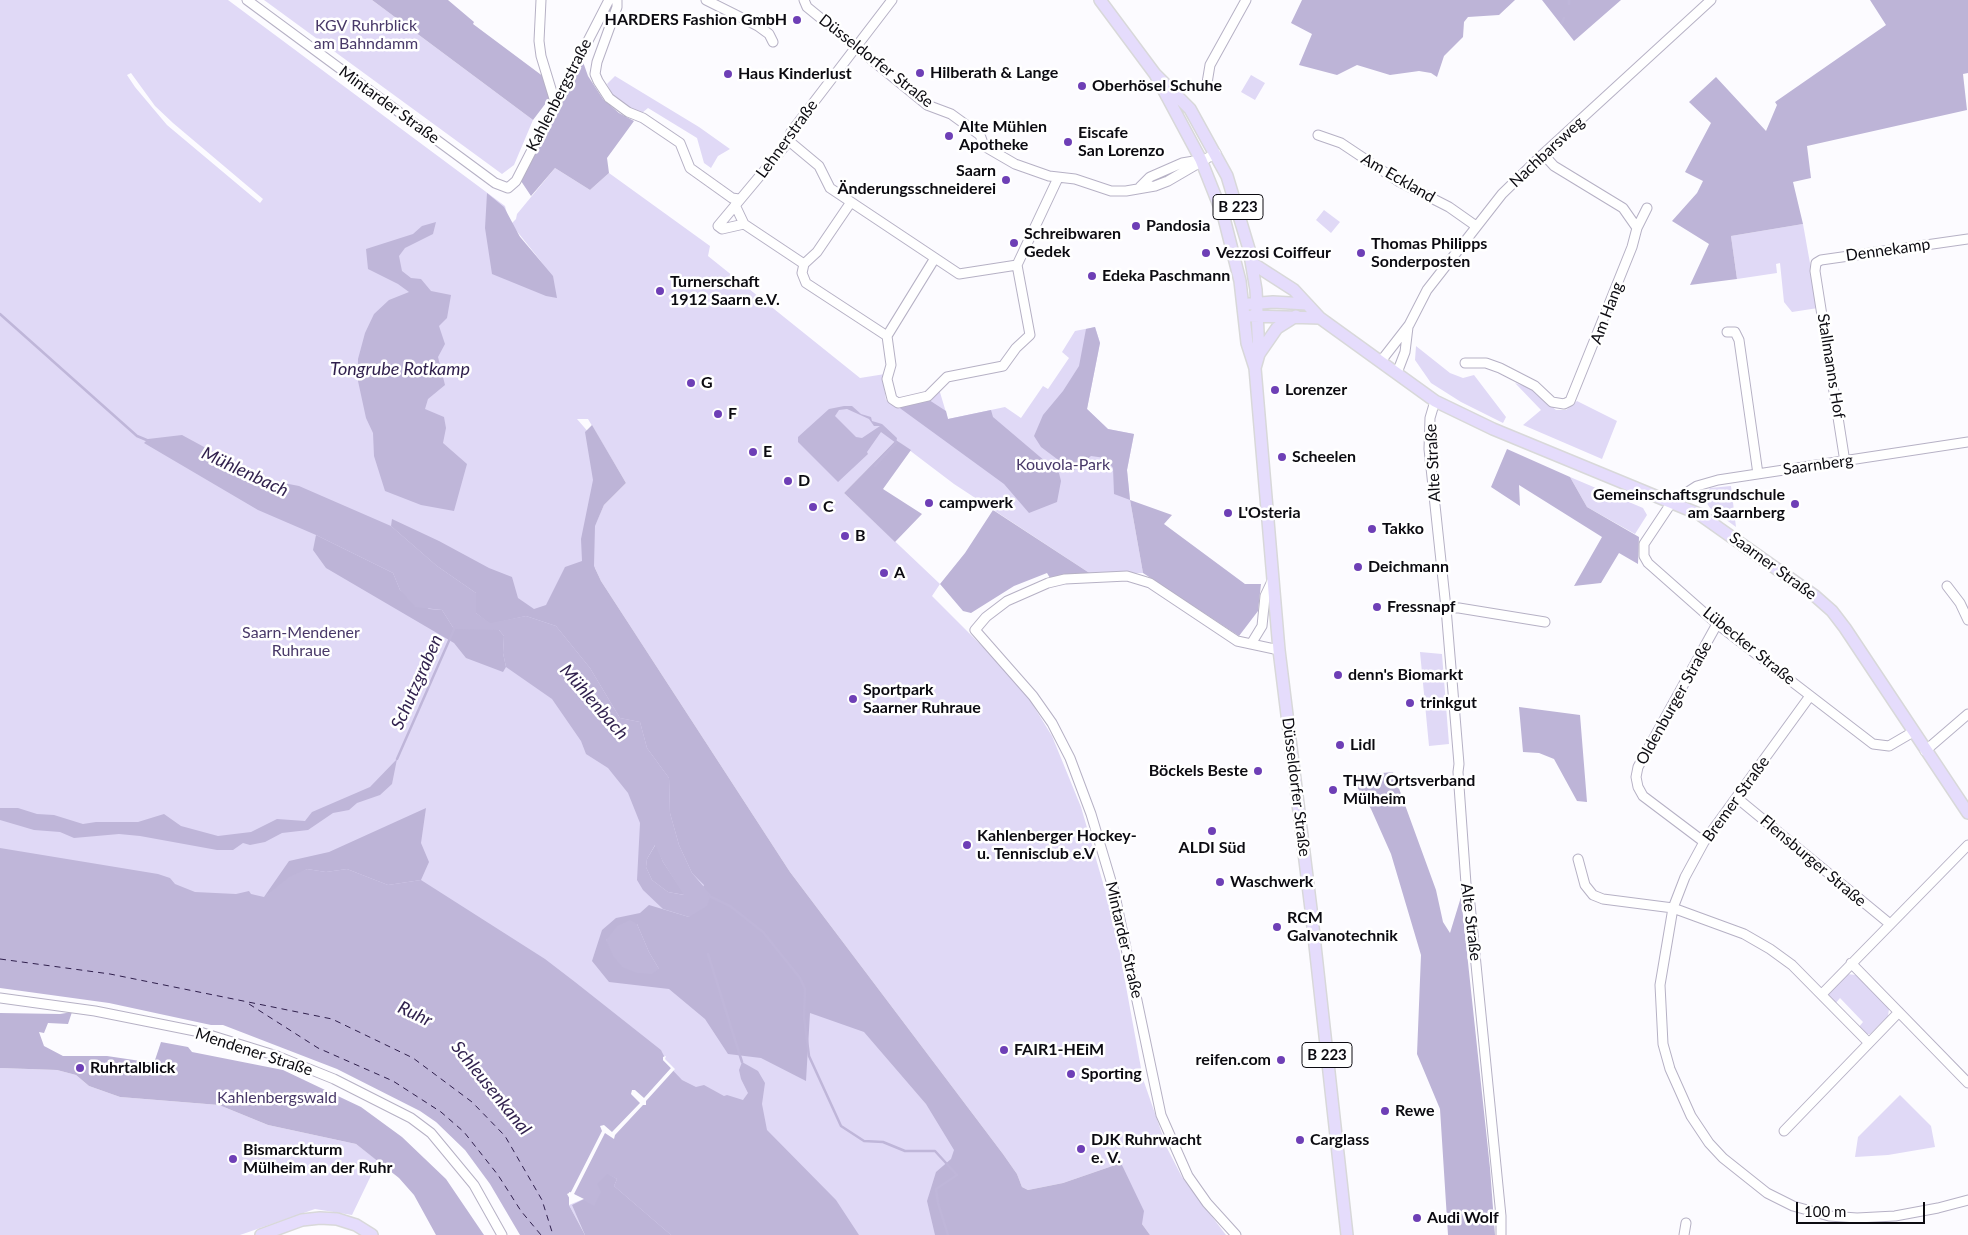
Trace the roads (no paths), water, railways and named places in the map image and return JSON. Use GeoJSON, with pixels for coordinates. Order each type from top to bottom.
{"type":"FeatureCollection","features":[{"type":"Feature","properties":{"kind":"main road","name":"B 223"},"geometry":{"type":"LineString","coordinates":[[1100,0],[1155,74],[1190,109],[1216,153],[1236,201],[1252,263],[1257,316]]}},
{"type":"Feature","properties":{"kind":"main road","name":"B 223"},"geometry":{"type":"LineString","coordinates":[[1155,74],[1201,160],[1224,218],[1240,281],[1243,310]]}},
{"type":"Feature","properties":{"kind":"main road","name":"Alte Straße"},"geometry":{"type":"LineString","coordinates":[[1252,263],[1294,290],[1320,318],[1435,401]]}},
{"type":"Feature","properties":{"kind":"main road"},"geometry":{"type":"LineString","coordinates":[[1243,310],[1257,303],[1307,304]]}},
{"type":"Feature","properties":{"kind":"main road"},"geometry":{"type":"LineString","coordinates":[[1243,310],[1257,316],[1320,318]]}},
{"type":"Feature","properties":{"kind":"main road","name":"Düsseldorfer Straße"},"geometry":{"type":"LineString","coordinates":[[1243,310],[1247,343],[1255,368],[1279,650],[1311,909],[1347,1235]]}},
{"type":"Feature","properties":{"kind":"main road","name":"Düsseldorfer Straße"},"geometry":{"type":"LineString","coordinates":[[1255,368],[1259,354],[1257,316]]}},
{"type":"Feature","properties":{"kind":"main road"},"geometry":{"type":"LineString","coordinates":[[1259,354],[1277,328],[1296,316]]}},
{"type":"Feature","properties":{"kind":"main road","name":"Saarner Straße"},"geometry":{"type":"LineString","coordinates":[[1435,401],[1493,429],[1699,514],[1815,596],[1832,612],[1924,751],[1968,813]]}},
{"type":"Feature","properties":{"kind":"main road"},"geometry":{"type":"LineString","coordinates":[[261,1235],[302,1220],[320,1218],[337,1219],[356,1225],[372,1235]]}},
{"type":"Feature","properties":{"kind":"street","name":"Mintarder Straße"},"geometry":{"type":"LineString","coordinates":[[247,0],[495,183],[508,188]]}},
{"type":"Feature","properties":{"kind":"street"},"geometry":{"type":"LineString","coordinates":[[541,0],[539,41],[541,56],[555,102]]}},
{"type":"Feature","properties":{"kind":"street","name":"Kahlenbergstraße"},"geometry":{"type":"LineString","coordinates":[[508,188],[516,181],[609,0]]}},
{"type":"Feature","properties":{"kind":"street"},"geometry":{"type":"LineString","coordinates":[[617,0],[617,7],[597,62],[595,74],[609,98],[628,112],[643,118],[680,142],[690,168],[737,202],[744,224],[804,264]]}},
{"type":"Feature","properties":{"kind":"street"},"geometry":{"type":"LineString","coordinates":[[706,0],[758,26],[769,34],[774,42]]}},
{"type":"Feature","properties":{"kind":"street","name":"Düsseldorfer Straße"},"geometry":{"type":"LineString","coordinates":[[804,0],[807,7],[927,105],[951,114],[980,135],[984,146],[1015,164],[1058,178],[1075,179],[1111,191],[1126,191],[1140,187],[1150,177],[1182,163],[1201,160],[1216,153]]}},
{"type":"Feature","properties":{"kind":"street","name":"Lehnerstraße"},"geometry":{"type":"LineString","coordinates":[[744,224],[722,229],[718,226],[789,141],[791,132],[892,0]]}},
{"type":"Feature","properties":{"kind":"street"},"geometry":{"type":"LineString","coordinates":[[1207,83],[1210,65],[1246,0]]}},
{"type":"Feature","properties":{"kind":"street","name":"Nachbarsweg"},"geometry":{"type":"LineString","coordinates":[[1381,361],[1409,325],[1428,290],[1502,194],[1543,154],[1712,0]]}},
{"type":"Feature","properties":{"kind":"street","name":"Am Eckland"},"geometry":{"type":"LineString","coordinates":[[1318,135],[1341,144],[1398,181],[1449,207],[1476,226]]}},
{"type":"Feature","properties":{"kind":"street"},"geometry":{"type":"LineString","coordinates":[[789,141],[819,166],[830,188],[959,274],[1018,264]]}},
{"type":"Feature","properties":{"kind":"street"},"geometry":{"type":"LineString","coordinates":[[1543,154],[1554,166],[1623,208],[1636,228]]}},
{"type":"Feature","properties":{"kind":"street"},"geometry":{"type":"LineString","coordinates":[[935,258],[887,336],[891,365],[887,379],[892,399],[898,403],[928,396],[947,377],[1003,366],[1016,348],[1030,335],[1018,264],[1058,178]]}},
{"type":"Feature","properties":{"kind":"street"},"geometry":{"type":"LineString","coordinates":[[851,202],[817,252],[804,264],[802,274],[806,283],[887,336]]}},
{"type":"Feature","properties":{"kind":"street","name":"Am Hang"},"geometry":{"type":"LineString","coordinates":[[1465,363],[1486,363],[1500,368],[1535,386],[1558,404],[1564,404],[1574,396],[1632,246],[1636,228],[1647,208]]}},
{"type":"Feature","properties":{"kind":"street","name":"Dennekamp"},"geometry":{"type":"LineString","coordinates":[[1815,271],[1816,263],[1821,260],[1968,239]]}},
{"type":"Feature","properties":{"kind":"street","name":"Stallmanns Hof"},"geometry":{"type":"LineString","coordinates":[[1815,271],[1845,462]]}},
{"type":"Feature","properties":{"kind":"street","name":"Nachbarsweg"},"geometry":{"type":"LineString","coordinates":[[1397,373],[1405,352],[1409,325]]}},
{"type":"Feature","properties":{"kind":"street"},"geometry":{"type":"LineString","coordinates":[[1727,332],[1735,332],[1739,340],[1758,474]]}},
{"type":"Feature","properties":{"kind":"street","name":"Alte Straße"},"geometry":{"type":"LineString","coordinates":[[1435,401],[1430,418],[1429,449],[1446,608],[1459,764],[1466,884],[1471,914],[1501,1216],[1501,1235]]}},
{"type":"Feature","properties":{"kind":"street","name":"Saarnberg"},"geometry":{"type":"LineString","coordinates":[[1672,502],[1697,486],[1711,482],[1968,442]]}},
{"type":"Feature","properties":{"kind":"street","name":"Lübecker Straße"},"geometry":{"type":"LineString","coordinates":[[1672,502],[1644,544],[1644,556],[1648,563],[1717,624],[1873,744],[1881,747],[1889,746],[1913,732]]}},
{"type":"Feature","properties":{"kind":"street","name":"Mintarder Straße"},"geometry":{"type":"LineString","coordinates":[[1236,1235],[1208,1203],[1188,1176],[1161,1114],[1114,891],[1091,814],[1070,758],[1052,723],[1033,696],[975,630],[986,617],[1007,601],[1034,588],[1065,579],[1127,576],[1150,583],[1237,641],[1251,644]]}},
{"type":"Feature","properties":{"kind":"street"},"geometry":{"type":"LineString","coordinates":[[1274,578],[1265,596],[1262,626],[1251,644],[1279,650]]}},
{"type":"Feature","properties":{"kind":"street"},"geometry":{"type":"LineString","coordinates":[[1947,586],[1960,603],[1968,620]]}},
{"type":"Feature","properties":{"kind":"street"},"geometry":{"type":"LineString","coordinates":[[1446,608],[1459,608],[1545,622]]}},
{"type":"Feature","properties":{"kind":"street","name":"Oldenburger Straße"},"geometry":{"type":"LineString","coordinates":[[1704,842],[1643,796],[1638,787],[1636,777],[1638,767],[1717,624]]}},
{"type":"Feature","properties":{"kind":"street","name":"Bremer Straße"},"geometry":{"type":"LineString","coordinates":[[1810,696],[1704,842],[1685,877],[1673,908],[1660,985],[1663,1044],[1670,1069],[1691,1116],[1709,1143],[1723,1158],[1767,1193],[1793,1206],[1829,1216],[1857,1218],[1895,1216],[1968,1200]]}},
{"type":"Feature","properties":{"kind":"street"},"geometry":{"type":"LineString","coordinates":[[1924,751],[1968,714]]}},
{"type":"Feature","properties":{"kind":"street","name":"Flensburger Straße"},"geometry":{"type":"LineString","coordinates":[[1737,798],[1890,924]]}},
{"type":"Feature","properties":{"kind":"street"},"geometry":{"type":"LineString","coordinates":[[1822,994],[1968,844]]}},
{"type":"Feature","properties":{"kind":"street"},"geometry":{"type":"LineString","coordinates":[[1578,859],[1585,884],[1593,895],[1603,899],[1673,908],[1722,925],[1770,949],[1792,965],[1869,1043]]}},
{"type":"Feature","properties":{"kind":"street"},"geometry":{"type":"LineString","coordinates":[[1851,964],[1968,1083]]}},
{"type":"Feature","properties":{"kind":"street","name":"Mendener Straße"},"geometry":{"type":"LineString","coordinates":[[0,998],[95,1011],[200,1032],[277,1056],[334,1079],[411,1118],[431,1133],[474,1185],[502,1235]]}},
{"type":"Feature","properties":{"kind":"street"},"geometry":{"type":"LineString","coordinates":[[1784,1131],[1899,1012]]}},
{"type":"Feature","properties":{"kind":"street"},"geometry":{"type":"LineString","coordinates":[[1684,1235],[1686,1223]]}},
{"type":"Feature","properties":{"kind":"water","name":"Tongrube Rotkamp"},"geometry":{"type":"Polygon","coordinates":[[[436,222],[433,234],[405,248],[399,256],[402,271],[411,278],[421,279],[431,291],[451,295],[447,318],[439,326],[445,344],[438,357],[445,385],[428,399],[425,409],[444,417],[446,428],[443,443],[467,464],[454,511],[421,505],[385,491],[374,456],[373,433],[366,418],[358,381],[358,359],[365,333],[374,314],[389,300],[409,292],[398,284],[368,269],[366,249],[413,234],[422,226],[436,222]]]}},
{"type":"Feature","properties":{"kind":"water"},"geometry":{"type":"Polygon","coordinates":[[[852,406],[861,414],[871,417],[872,421],[882,424],[897,438],[896,443],[881,432],[867,452],[868,454],[838,482],[798,442],[798,437],[829,409],[852,406]],[[847,409],[839,410],[835,416],[856,437],[862,438],[880,426],[874,426],[869,419],[847,409]]]}},
{"type":"Feature","properties":{"kind":"water"},"geometry":{"type":"Polygon","coordinates":[[[182,435],[263,479],[299,486],[391,526],[437,566],[476,593],[476,613],[490,623],[526,616],[556,626],[590,668],[620,718],[640,722],[647,748],[669,778],[670,813],[679,845],[692,873],[711,895],[707,906],[689,917],[663,909],[643,890],[637,880],[640,823],[628,793],[608,768],[586,754],[581,741],[552,699],[506,667],[503,653],[504,636],[499,630],[454,629],[442,610],[415,607],[400,590],[393,573],[316,535],[258,510],[144,443],[148,439],[182,435]],[[655,845],[647,859],[646,867],[652,880],[668,892],[684,895],[663,862],[655,845]]]}},
{"type":"Feature","properties":{"kind":"water","name":"Schutzgraben"},"geometry":{"type":"Polygon","coordinates":[[[397,759],[392,784],[380,795],[357,803],[349,810],[333,813],[308,830],[282,833],[265,842],[250,845],[243,843],[233,850],[217,850],[119,834],[74,838],[60,832],[34,830],[0,820],[0,808],[18,808],[37,814],[54,815],[83,824],[96,822],[138,822],[164,814],[181,826],[218,836],[251,832],[277,819],[305,821],[312,812],[370,787],[397,759]]]}},
{"type":"Feature","properties":{"kind":"water"},"geometry":{"type":"Polygon","coordinates":[[[0,848],[158,874],[170,878],[175,884],[195,892],[236,894],[249,891],[251,894],[264,897],[289,877],[307,869],[326,872],[347,869],[388,885],[421,880],[545,959],[661,1050],[664,1056],[663,1060],[682,1080],[696,1087],[704,1085],[724,1096],[727,1095],[743,1100],[748,1093],[739,1070],[742,1062],[758,1071],[765,1083],[762,1104],[767,1130],[836,1200],[859,1235],[671,1235],[614,1186],[617,1179],[607,1174],[597,1184],[601,1192],[594,1206],[569,1192],[569,1205],[585,1235],[520,1235],[490,1184],[465,1150],[436,1122],[420,1111],[337,1069],[223,1025],[211,1025],[109,1003],[0,988],[0,848]]]}},
{"type":"Feature","properties":{"kind":"water"},"geometry":{"type":"Polygon","coordinates":[[[630,920],[637,924],[649,952],[659,969],[652,974],[637,973],[622,967],[613,956],[606,940],[617,926],[630,920]]]}},
{"type":"Feature","properties":{"kind":"waterway"},"geometry":{"type":"LineString","coordinates":[[1562,23],[1564,18]]}},
{"type":"Feature","properties":{"kind":"waterway","name":"Mühlenbach"},"geometry":{"type":"LineString","coordinates":[[0,314],[137,436],[149,441]]}},
{"type":"Feature","properties":{"kind":"waterway"},"geometry":{"type":"LineString","coordinates":[[875,466],[896,443]]}},
{"type":"Feature","properties":{"kind":"waterway","name":"Schutzgraben"},"geometry":{"type":"LineString","coordinates":[[397,759],[455,627]]}},
{"type":"Feature","properties":{"kind":"waterway","name":"Mühlenbach"},"geometry":{"type":"LineString","coordinates":[[709,896],[730,906],[763,932],[800,978],[805,989],[804,1017],[809,1056],[841,1126],[864,1141],[883,1142],[905,1151],[935,1151],[957,1175],[936,1189],[938,1203],[948,1235]]}},
{"type":"Feature","properties":{"kind":"waterway"},"geometry":{"type":"LineString","coordinates":[[708,954],[742,1062]]}},
{"type":"Feature","properties":{"kind":"place","name":"HARDERS Fashion GmbH"},"geometry":{"type":"Point","coordinates":[797,20]}},
{"type":"Feature","properties":{"kind":"place","name":"Hilberath & Lange"},"geometry":{"type":"Point","coordinates":[920,73]}},
{"type":"Feature","properties":{"kind":"place","name":"Haus Kinderlust"},"geometry":{"type":"Point","coordinates":[728,74]}},
{"type":"Feature","properties":{"kind":"place","name":"Oberhösel Schuhe"},"geometry":{"type":"Point","coordinates":[1082,86]}},
{"type":"Feature","properties":{"kind":"place","name":"Alte Mühlen Apotheke"},"geometry":{"type":"Point","coordinates":[949,136]}},
{"type":"Feature","properties":{"kind":"place","name":"Eiscafe San Lorenzo"},"geometry":{"type":"Point","coordinates":[1068,142]}},
{"type":"Feature","properties":{"kind":"place","name":"Saarn Änderungsschneiderei"},"geometry":{"type":"Point","coordinates":[1006,180]}},
{"type":"Feature","properties":{"kind":"place","name":"Pandosia"},"geometry":{"type":"Point","coordinates":[1136,226]}},
{"type":"Feature","properties":{"kind":"place","name":"Schreibwaren Gedek"},"geometry":{"type":"Point","coordinates":[1014,243]}},
{"type":"Feature","properties":{"kind":"place","name":"Vezzosi Coiffeur"},"geometry":{"type":"Point","coordinates":[1206,253]}},
{"type":"Feature","properties":{"kind":"place","name":"Thomas Philipps Sonderposten"},"geometry":{"type":"Point","coordinates":[1361,253]}},
{"type":"Feature","properties":{"kind":"place","name":"Edeka Paschmann"},"geometry":{"type":"Point","coordinates":[1092,276]}},
{"type":"Feature","properties":{"kind":"place","name":"Turnerschaft 1912 Saarn e.V."},"geometry":{"type":"Point","coordinates":[660,291]}},
{"type":"Feature","properties":{"kind":"place","name":"G"},"geometry":{"type":"Point","coordinates":[691,383]}},
{"type":"Feature","properties":{"kind":"place","name":"Lorenzer"},"geometry":{"type":"Point","coordinates":[1275,390]}},
{"type":"Feature","properties":{"kind":"place","name":"F"},"geometry":{"type":"Point","coordinates":[718,414]}},
{"type":"Feature","properties":{"kind":"place","name":"E"},"geometry":{"type":"Point","coordinates":[753,452]}},
{"type":"Feature","properties":{"kind":"place","name":"Scheelen"},"geometry":{"type":"Point","coordinates":[1282,457]}},
{"type":"Feature","properties":{"kind":"place","name":"D"},"geometry":{"type":"Point","coordinates":[788,481]}},
{"type":"Feature","properties":{"kind":"place","name":"campwerk"},"geometry":{"type":"Point","coordinates":[929,503]}},
{"type":"Feature","properties":{"kind":"place","name":"Gemeinschaftsgrundschule am Saarnberg"},"geometry":{"type":"Point","coordinates":[1795,504]}},
{"type":"Feature","properties":{"kind":"place","name":"C"},"geometry":{"type":"Point","coordinates":[813,507]}},
{"type":"Feature","properties":{"kind":"place","name":"L'Osteria"},"geometry":{"type":"Point","coordinates":[1228,513]}},
{"type":"Feature","properties":{"kind":"place","name":"Takko"},"geometry":{"type":"Point","coordinates":[1372,529]}},
{"type":"Feature","properties":{"kind":"place","name":"B"},"geometry":{"type":"Point","coordinates":[845,536]}},
{"type":"Feature","properties":{"kind":"place","name":"Deichmann"},"geometry":{"type":"Point","coordinates":[1358,567]}},
{"type":"Feature","properties":{"kind":"place","name":"A"},"geometry":{"type":"Point","coordinates":[884,573]}},
{"type":"Feature","properties":{"kind":"place","name":"Fressnapf"},"geometry":{"type":"Point","coordinates":[1377,607]}},
{"type":"Feature","properties":{"kind":"place","name":"denn's Biomarkt"},"geometry":{"type":"Point","coordinates":[1338,675]}},
{"type":"Feature","properties":{"kind":"place","name":"Sportpark Saarner Ruhraue"},"geometry":{"type":"Point","coordinates":[853,699]}},
{"type":"Feature","properties":{"kind":"place","name":"trinkgut"},"geometry":{"type":"Point","coordinates":[1410,703]}},
{"type":"Feature","properties":{"kind":"place","name":"Lidl"},"geometry":{"type":"Point","coordinates":[1340,745]}},
{"type":"Feature","properties":{"kind":"place","name":"Böckels Beste"},"geometry":{"type":"Point","coordinates":[1258,771]}},
{"type":"Feature","properties":{"kind":"place","name":"THW Ortsverband Mülheim"},"geometry":{"type":"Point","coordinates":[1333,790]}},
{"type":"Feature","properties":{"kind":"place","name":"ALDI Süd"},"geometry":{"type":"Point","coordinates":[1212,831]}},
{"type":"Feature","properties":{"kind":"place","name":"Kahlenberger Hockey- u. Tennisclub e.V"},"geometry":{"type":"Point","coordinates":[967,845]}},
{"type":"Feature","properties":{"kind":"place","name":"Waschwerk"},"geometry":{"type":"Point","coordinates":[1220,882]}},
{"type":"Feature","properties":{"kind":"place","name":"RCM Galvanotechnik"},"geometry":{"type":"Point","coordinates":[1277,927]}},
{"type":"Feature","properties":{"kind":"place","name":"FAIR1-HEiM"},"geometry":{"type":"Point","coordinates":[1004,1050]}},
{"type":"Feature","properties":{"kind":"place","name":"reifen.com"},"geometry":{"type":"Point","coordinates":[1281,1060]}},
{"type":"Feature","properties":{"kind":"place","name":"Ruhrtalblick"},"geometry":{"type":"Point","coordinates":[80,1068]}},
{"type":"Feature","properties":{"kind":"place","name":"Sporting"},"geometry":{"type":"Point","coordinates":[1071,1074]}},
{"type":"Feature","properties":{"kind":"place","name":"Rewe"},"geometry":{"type":"Point","coordinates":[1385,1111]}},
{"type":"Feature","properties":{"kind":"place","name":"Carglass"},"geometry":{"type":"Point","coordinates":[1300,1140]}},
{"type":"Feature","properties":{"kind":"place","name":"DJK Ruhrwacht e. V."},"geometry":{"type":"Point","coordinates":[1081,1149]}},
{"type":"Feature","properties":{"kind":"place","name":"Bismarckturm Mülheim an der Ruhr"},"geometry":{"type":"Point","coordinates":[233,1159]}},
{"type":"Feature","properties":{"kind":"place","name":"Audi Wolf"},"geometry":{"type":"Point","coordinates":[1417,1218]}},
{"type":"Feature","properties":{"kind":"park label","name":"KGV Ruhrblick am Bahndamm"},"geometry":{"type":"Point","coordinates":[366,35]}},
{"type":"Feature","properties":{"kind":"park label","name":"Kouvola-Park"},"geometry":{"type":"Point","coordinates":[1063,465]}},
{"type":"Feature","properties":{"kind":"park label","name":"Saarn-Mendener Ruhraue"},"geometry":{"type":"Point","coordinates":[301,642]}},
{"type":"Feature","properties":{"kind":"park label","name":"Kahlenbergswald"},"geometry":{"type":"Point","coordinates":[277,1098]}},
{"type":"Feature","properties":{"kind":"water label","name":"Ruhr"},"geometry":{"type":"Point","coordinates":[415,1014]}},
{"type":"Feature","properties":{"kind":"water label","name":"Schleusenkanal"},"geometry":{"type":"Point","coordinates":[491,1088]}}]}
